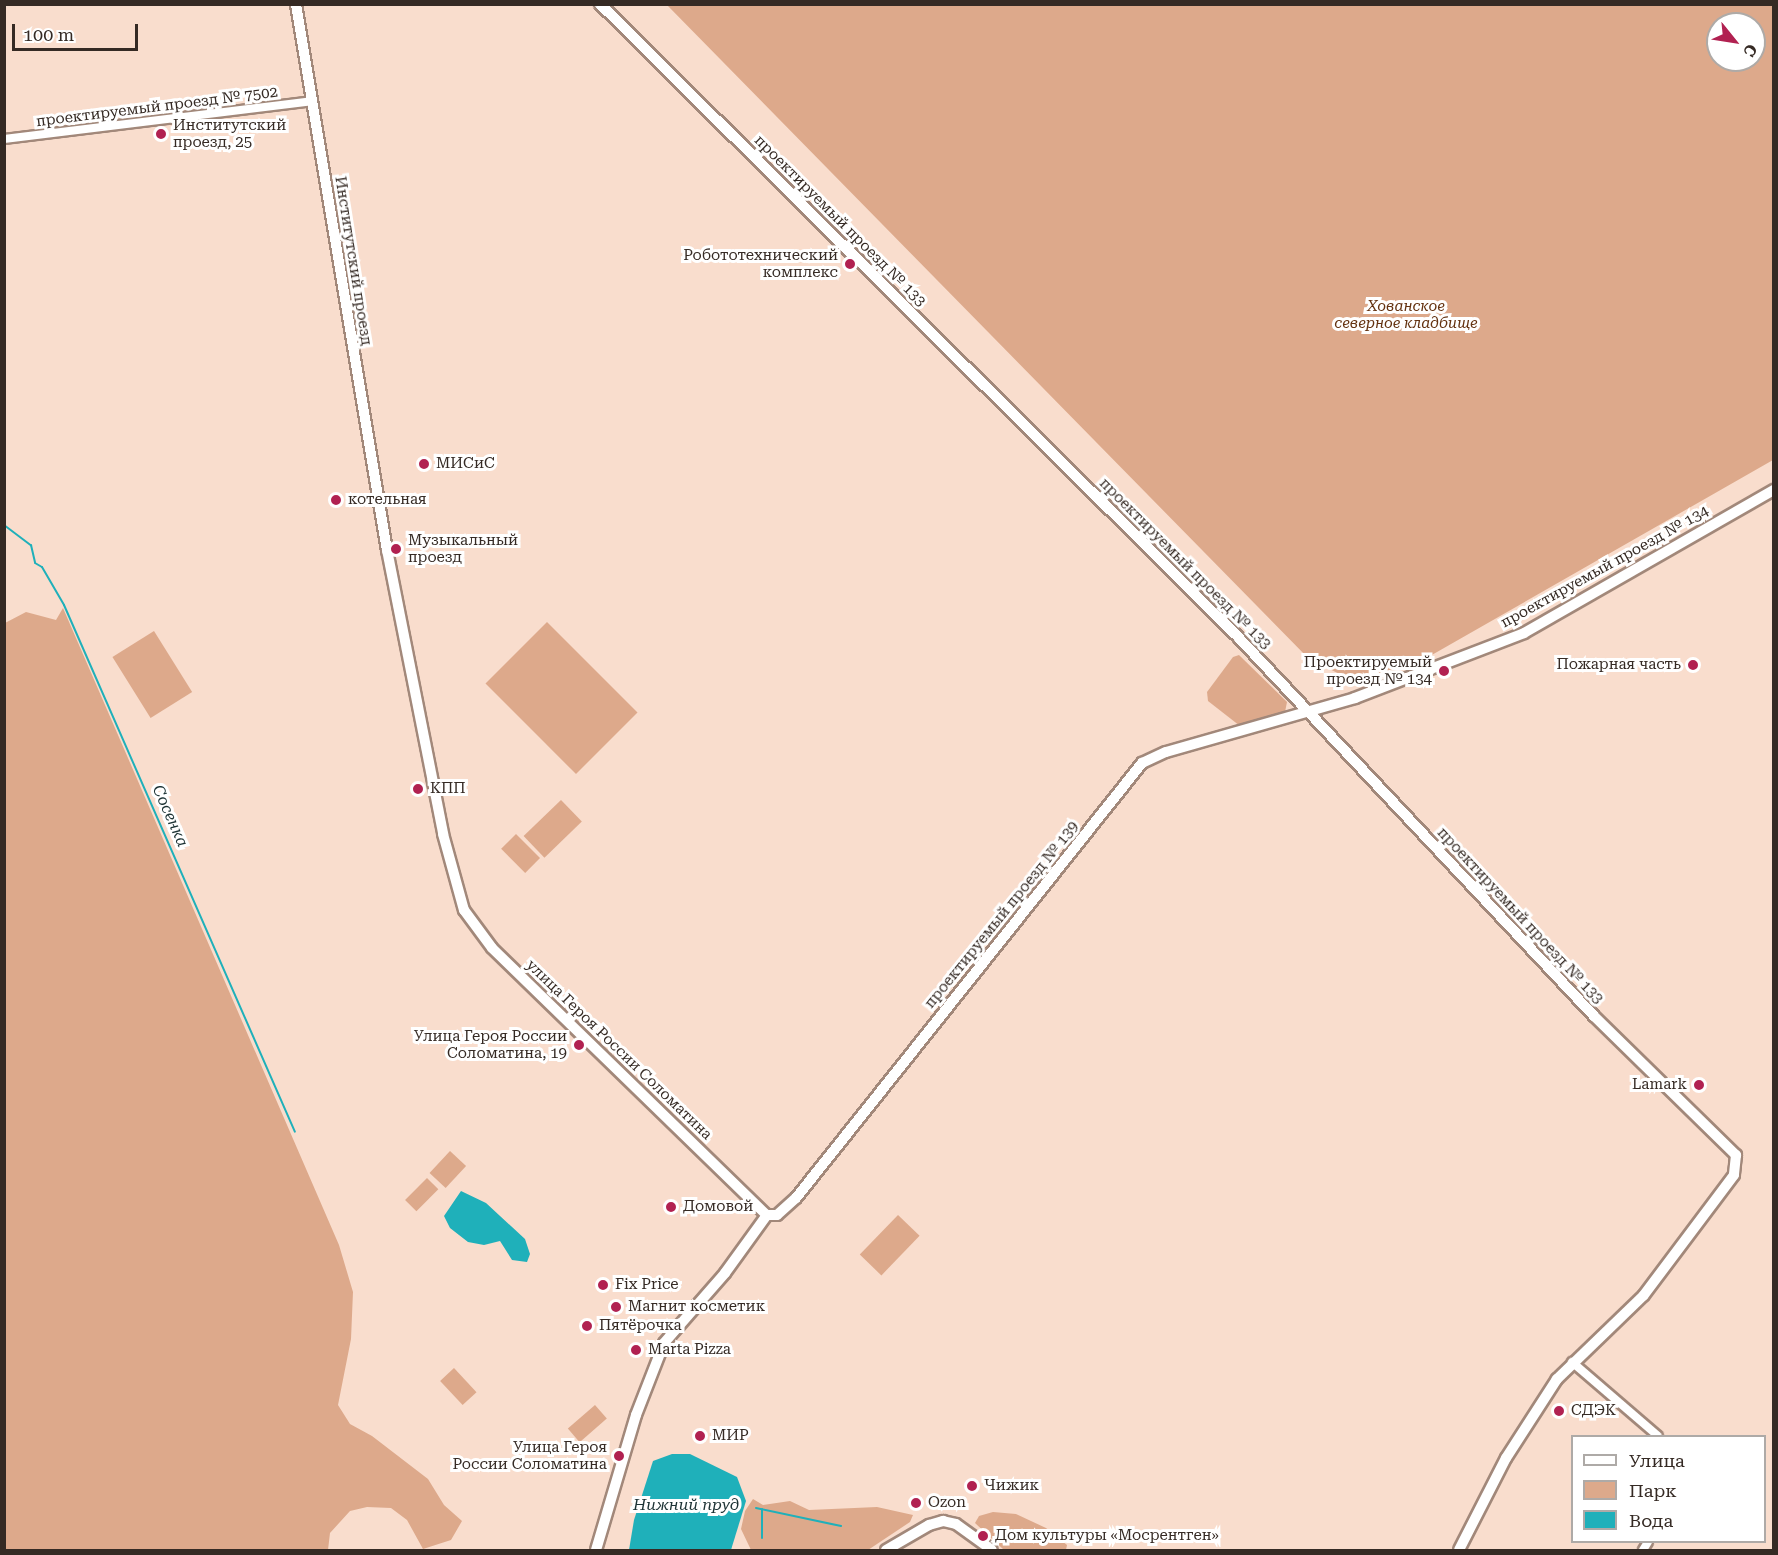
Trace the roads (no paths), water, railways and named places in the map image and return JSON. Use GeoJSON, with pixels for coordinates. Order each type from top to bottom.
{"type":"FeatureCollection","features":[{"type":"Feature","properties":{"kind":"street","name":"Институтский проезд"},"geometry":{"type":"LineString","coordinates":[[296,4],[382,522]]}},
{"type":"Feature","properties":{"kind":"street","name":"проектируемый проезд № 133"},"geometry":{"type":"LineString","coordinates":[[600,4],[1312,712],[1594,1016],[1736,1155],[1734,1175],[1643,1296],[1572,1362]]}},
{"type":"Feature","properties":{"kind":"street","name":"проектируемый проезд № 7502"},"geometry":{"type":"LineString","coordinates":[[4,139],[312,101]]}},
{"type":"Feature","properties":{"kind":"street","name":"проектируемый проезд № 134"},"geometry":{"type":"LineString","coordinates":[[1312,712],[1524,633],[1773,490]]}},
{"type":"Feature","properties":{"kind":"street","name":"улица Героя России Соломатина"},"geometry":{"type":"LineString","coordinates":[[382,522],[443,834],[464,910],[485,942],[768,1215]]}},
{"type":"Feature","properties":{"kind":"street","name":"проектируемый проезд № 139"},"geometry":{"type":"LineString","coordinates":[[768,1215],[777,1215],[796,1198],[1142,763],[1166,752],[1312,712]]}},
{"type":"Feature","properties":{"kind":"street"},"geometry":{"type":"LineString","coordinates":[[596,1551],[636,1415],[664,1343],[725,1273],[768,1215]]}},
{"type":"Feature","properties":{"kind":"street"},"geometry":{"type":"LineString","coordinates":[[1459,1551],[1506,1458],[1557,1379],[1572,1362],[1656,1435]]}},
{"type":"Feature","properties":{"kind":"street"},"geometry":{"type":"LineString","coordinates":[[886,1551],[929,1525],[943,1521],[956,1524],[992,1551]]}},
{"type":"Feature","properties":{"kind":"water"},"geometry":{"type":"Polygon","coordinates":[[[461,1191],[486,1203],[525,1239],[530,1254],[527,1262],[512,1260],[500,1241],[484,1245],[468,1242],[450,1228],[444,1216],[461,1191]]]}},
{"type":"Feature","properties":{"kind":"water","name":"Нижний пруд"},"geometry":{"type":"Polygon","coordinates":[[[672,1454],[690,1454],[737,1477],[746,1501],[731,1550],[629,1550],[634,1520],[653,1461],[672,1454]]]}},
{"type":"Feature","properties":{"kind":"waterway","name":"Сосенка"},"geometry":{"type":"LineString","coordinates":[[4,525],[31,545],[35,563],[42,567],[64,605],[295,1132]]}},
{"type":"Feature","properties":{"kind":"waterway"},"geometry":{"type":"LineString","coordinates":[[756,1508],[841,1526]]}},
{"type":"Feature","properties":{"kind":"waterway"},"geometry":{"type":"LineString","coordinates":[[762,1509],[762,1538]]}},
{"type":"Feature","properties":{"kind":"place","name":"Институтский проезд, 25"},"geometry":{"type":"Point","coordinates":[161,134]}},
{"type":"Feature","properties":{"kind":"place","name":"Робототехнический комплекс"},"geometry":{"type":"Point","coordinates":[850,264]}},
{"type":"Feature","properties":{"kind":"place","name":"МИСиС"},"geometry":{"type":"Point","coordinates":[424,464]}},
{"type":"Feature","properties":{"kind":"place","name":"котельная"},"geometry":{"type":"Point","coordinates":[336,500]}},
{"type":"Feature","properties":{"kind":"place","name":"Музыкальный проезд"},"geometry":{"type":"Point","coordinates":[396,549]}},
{"type":"Feature","properties":{"kind":"place","name":"Пожарная часть"},"geometry":{"type":"Point","coordinates":[1693,665]}},
{"type":"Feature","properties":{"kind":"place","name":"Проектируемый проезд № 134"},"geometry":{"type":"Point","coordinates":[1444,671]}},
{"type":"Feature","properties":{"kind":"place","name":"КПП"},"geometry":{"type":"Point","coordinates":[418,789]}},
{"type":"Feature","properties":{"kind":"place","name":"Улица Героя России Соломатина, 19"},"geometry":{"type":"Point","coordinates":[579,1045]}},
{"type":"Feature","properties":{"kind":"place","name":"Lamark"},"geometry":{"type":"Point","coordinates":[1699,1085]}},
{"type":"Feature","properties":{"kind":"place","name":"Домовой"},"geometry":{"type":"Point","coordinates":[671,1207]}},
{"type":"Feature","properties":{"kind":"place","name":"Fix Price"},"geometry":{"type":"Point","coordinates":[603,1285]}},
{"type":"Feature","properties":{"kind":"place","name":"Магнит косметик"},"geometry":{"type":"Point","coordinates":[616,1307]}},
{"type":"Feature","properties":{"kind":"place","name":"Пятёрочка"},"geometry":{"type":"Point","coordinates":[587,1326]}},
{"type":"Feature","properties":{"kind":"place","name":"Marta Pizza"},"geometry":{"type":"Point","coordinates":[636,1350]}},
{"type":"Feature","properties":{"kind":"place","name":"СДЭК"},"geometry":{"type":"Point","coordinates":[1559,1411]}},
{"type":"Feature","properties":{"kind":"place","name":"МИР"},"geometry":{"type":"Point","coordinates":[700,1436]}},
{"type":"Feature","properties":{"kind":"place","name":"Улица Героя России Соломатина"},"geometry":{"type":"Point","coordinates":[619,1456]}},
{"type":"Feature","properties":{"kind":"place","name":"Чижик"},"geometry":{"type":"Point","coordinates":[972,1486]}},
{"type":"Feature","properties":{"kind":"place","name":"Ozon"},"geometry":{"type":"Point","coordinates":[916,1503]}},
{"type":"Feature","properties":{"kind":"place","name":"Дом культуры «Мосрентген»"},"geometry":{"type":"Point","coordinates":[983,1536]}},
{"type":"Feature","properties":{"kind":"park label","name":"Хованское северное кладбище"},"geometry":{"type":"Point","coordinates":[1406,314]}}]}
